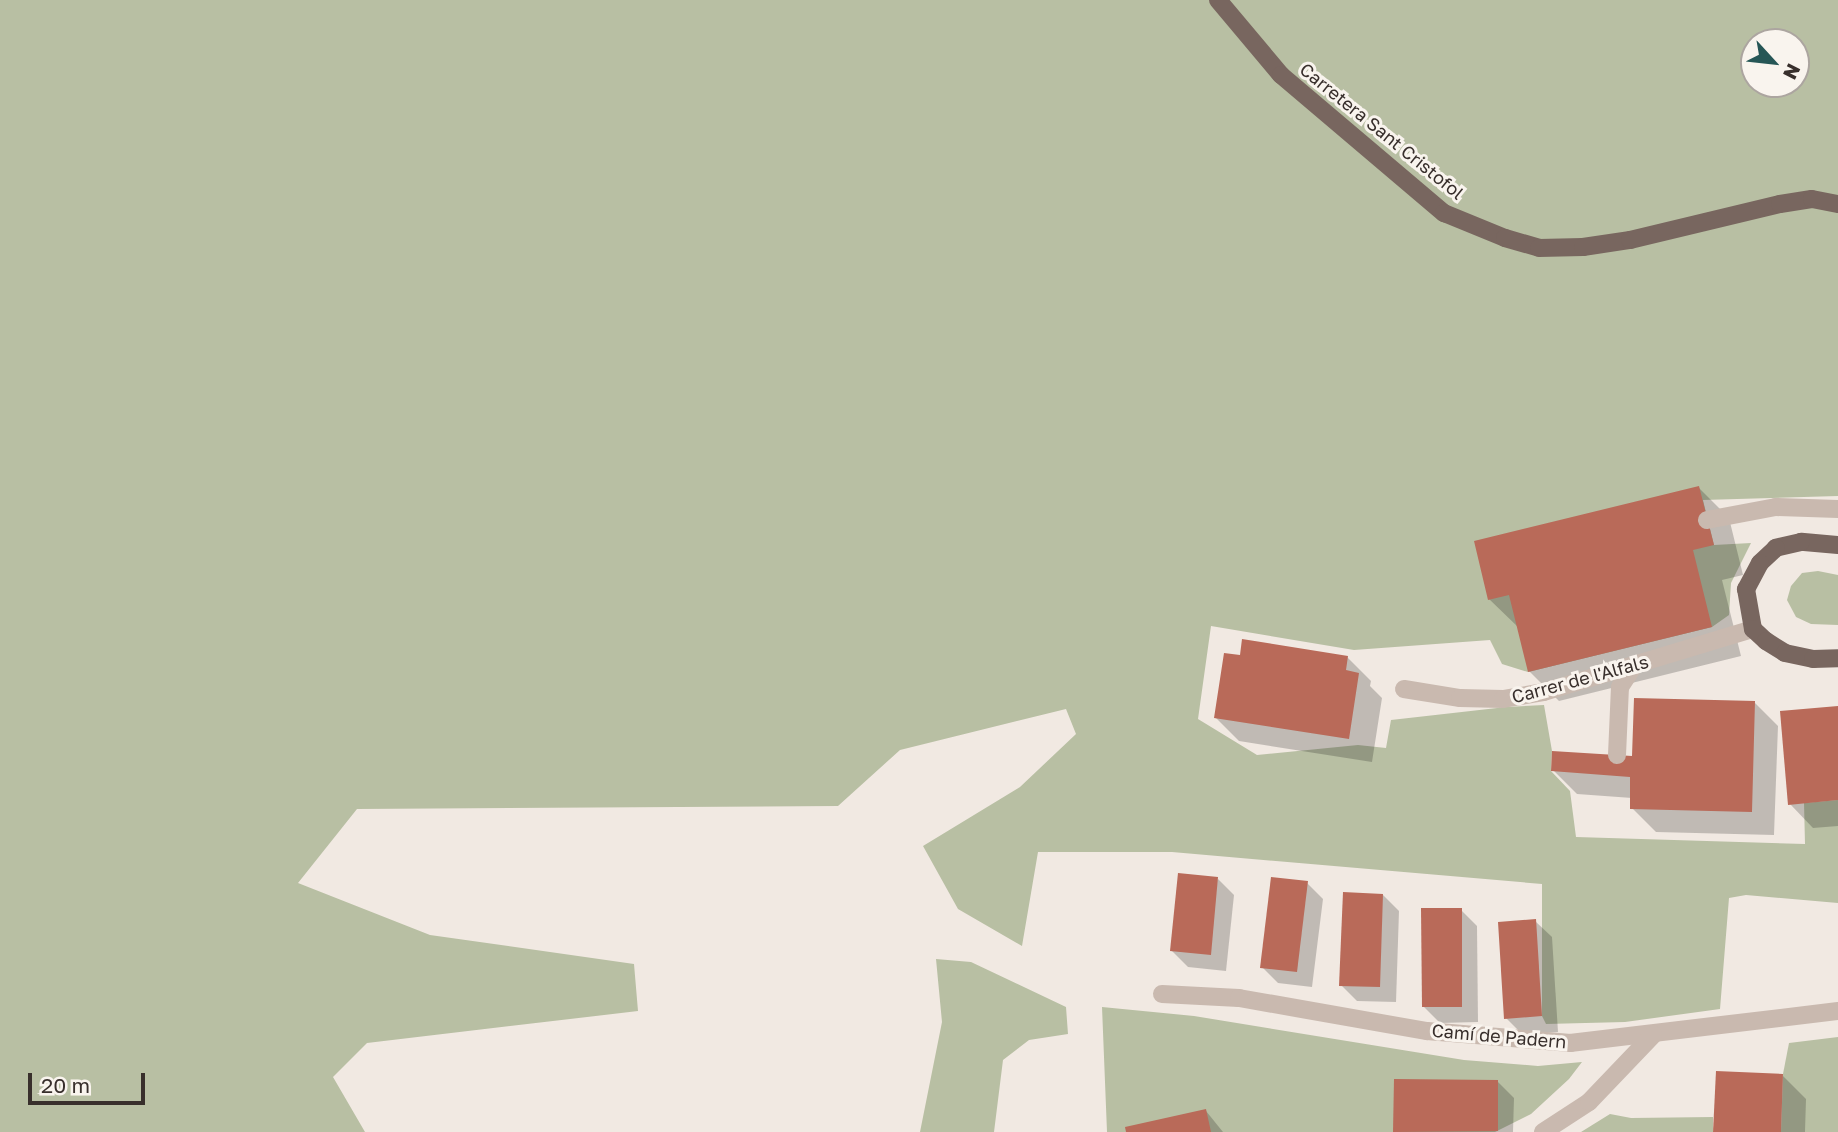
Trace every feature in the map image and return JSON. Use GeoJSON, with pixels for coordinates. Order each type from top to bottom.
{"type":"FeatureCollection","features":[{"type":"Feature","properties":{"kind":"main road","name":"Carretera Sant Cristofol"},"geometry":{"type":"LineString","coordinates":[[1218,0],[1281,75],[1444,213],[1505,238],[1539,248],[1583,247],[1630,240],[1780,204],[1812,199],[1838,204]]}},
{"type":"Feature","properties":{"kind":"main road"},"geometry":{"type":"LineString","coordinates":[[1838,545],[1801,542],[1776,548],[1760,563],[1746,589],[1748,615],[1753,629],[1785,653],[1813,659],[1838,658]]}},
{"type":"Feature","properties":{"kind":"street"},"geometry":{"type":"LineString","coordinates":[[1707,520],[1776,507],[1838,509]]}},
{"type":"Feature","properties":{"kind":"street","name":"Carrer de l'Alfals"},"geometry":{"type":"LineString","coordinates":[[1404,689],[1460,698],[1503,699],[1544,692],[1753,629]]}},
{"type":"Feature","properties":{"kind":"street"},"geometry":{"type":"LineString","coordinates":[[1617,755],[1620,687],[1635,664]]}},
{"type":"Feature","properties":{"kind":"street","name":"Camí de Padern"},"geometry":{"type":"LineString","coordinates":[[1162,994],[1239,998],[1427,1031],[1570,1043],[1653,1035],[1838,1010]]}},
{"type":"Feature","properties":{"kind":"street"},"geometry":{"type":"LineString","coordinates":[[1543,1132],[1589,1102],[1653,1035]]}},
{"type":"Feature","properties":{"kind":"green space"},"geometry":{"type":"Polygon","coordinates":[[[0,0],[1838,0],[1838,496],[1703,500],[1714,545],[1751,543],[1731,583],[1729,615],[1712,627],[1528,672],[1502,664],[1490,640],[1354,650],[1211,626],[1198,719],[1257,755],[1358,745],[1386,748],[1391,720],[1544,705],[1552,751],[1551,771],[1570,791],[1576,837],[1805,844],[1804,803],[1838,800],[1838,903],[1746,895],[1729,898],[1720,1009],[1625,1022],[1546,1024],[1542,1016],[1542,884],[1172,852],[1038,852],[1022,946],[958,909],[923,846],[1020,787],[1076,734],[1066,709],[900,750],[838,806],[357,809],[298,883],[430,935],[634,964],[638,1011],[367,1043],[333,1077],[365,1132],[0,1132],[0,0]]]}},
{"type":"Feature","properties":{"kind":"green space"},"geometry":{"type":"Polygon","coordinates":[[[1818,571],[1838,575],[1838,625],[1811,624],[1796,617],[1787,600],[1791,586],[1802,573],[1818,571]]]}},
{"type":"Feature","properties":{"kind":"green space"},"geometry":{"type":"Polygon","coordinates":[[[936,959],[971,962],[1066,1007],[1068,1034],[1029,1040],[1003,1060],[994,1132],[920,1132],[942,1022],[936,959]]]}},
{"type":"Feature","properties":{"kind":"green space"},"geometry":{"type":"Polygon","coordinates":[[[1102,1007],[1194,1016],[1464,1060],[1538,1066],[1582,1062],[1569,1079],[1531,1114],[1495,1132],[1107,1132],[1102,1007]]]}},
{"type":"Feature","properties":{"kind":"green space"},"geometry":{"type":"Polygon","coordinates":[[[1838,1037],[1838,1132],[1781,1132],[1783,1074],[1789,1043],[1838,1037]]]}},
{"type":"Feature","properties":{"kind":"green space"},"geometry":{"type":"Polygon","coordinates":[[[1610,1114],[1631,1118],[1713,1117],[1713,1132],[1581,1132],[1610,1114]]]}},
{"type":"Feature","properties":{"kind":"building"},"geometry":{"type":"Polygon","coordinates":[[[1699,486],[1714,545],[1693,550],[1712,627],[1528,672],[1509,595],[1488,600],[1474,541],[1699,486]]]}},
{"type":"Feature","properties":{"kind":"building"},"geometry":{"type":"Polygon","coordinates":[[[1242,639],[1348,656],[1346,670],[1359,673],[1349,739],[1214,718],[1224,653],[1240,655],[1242,639]]]}},
{"type":"Feature","properties":{"kind":"building"},"geometry":{"type":"Polygon","coordinates":[[[1634,698],[1755,701],[1752,812],[1630,809],[1630,777],[1551,771],[1552,751],[1632,756],[1634,698]]]}},
{"type":"Feature","properties":{"kind":"building"},"geometry":{"type":"Polygon","coordinates":[[[1838,706],[1838,800],[1788,805],[1780,711],[1838,706]]]}},
{"type":"Feature","properties":{"kind":"building"},"geometry":{"type":"Polygon","coordinates":[[[1178,873],[1218,877],[1211,955],[1170,951],[1178,873]]]}},
{"type":"Feature","properties":{"kind":"building"},"geometry":{"type":"Polygon","coordinates":[[[1271,877],[1308,881],[1297,972],[1260,968],[1271,877]]]}},
{"type":"Feature","properties":{"kind":"building"},"geometry":{"type":"Polygon","coordinates":[[[1343,892],[1383,894],[1380,987],[1339,986],[1343,892]]]}},
{"type":"Feature","properties":{"kind":"building"},"geometry":{"type":"Polygon","coordinates":[[[1421,908],[1462,908],[1462,1007],[1422,1007],[1421,908]]]}},
{"type":"Feature","properties":{"kind":"building"},"geometry":{"type":"Polygon","coordinates":[[[1536,919],[1542,1016],[1504,1019],[1498,922],[1536,919]]]}},
{"type":"Feature","properties":{"kind":"building"},"geometry":{"type":"Polygon","coordinates":[[[1716,1071],[1783,1074],[1781,1132],[1713,1132],[1716,1071]]]}},
{"type":"Feature","properties":{"kind":"building"},"geometry":{"type":"Polygon","coordinates":[[[1394,1079],[1498,1080],[1498,1131],[1393,1132],[1394,1079]]]}},
{"type":"Feature","properties":{"kind":"building"},"geometry":{"type":"Polygon","coordinates":[[[1206,1109],[1211,1132],[1126,1132],[1125,1127],[1206,1109]]]}}]}
